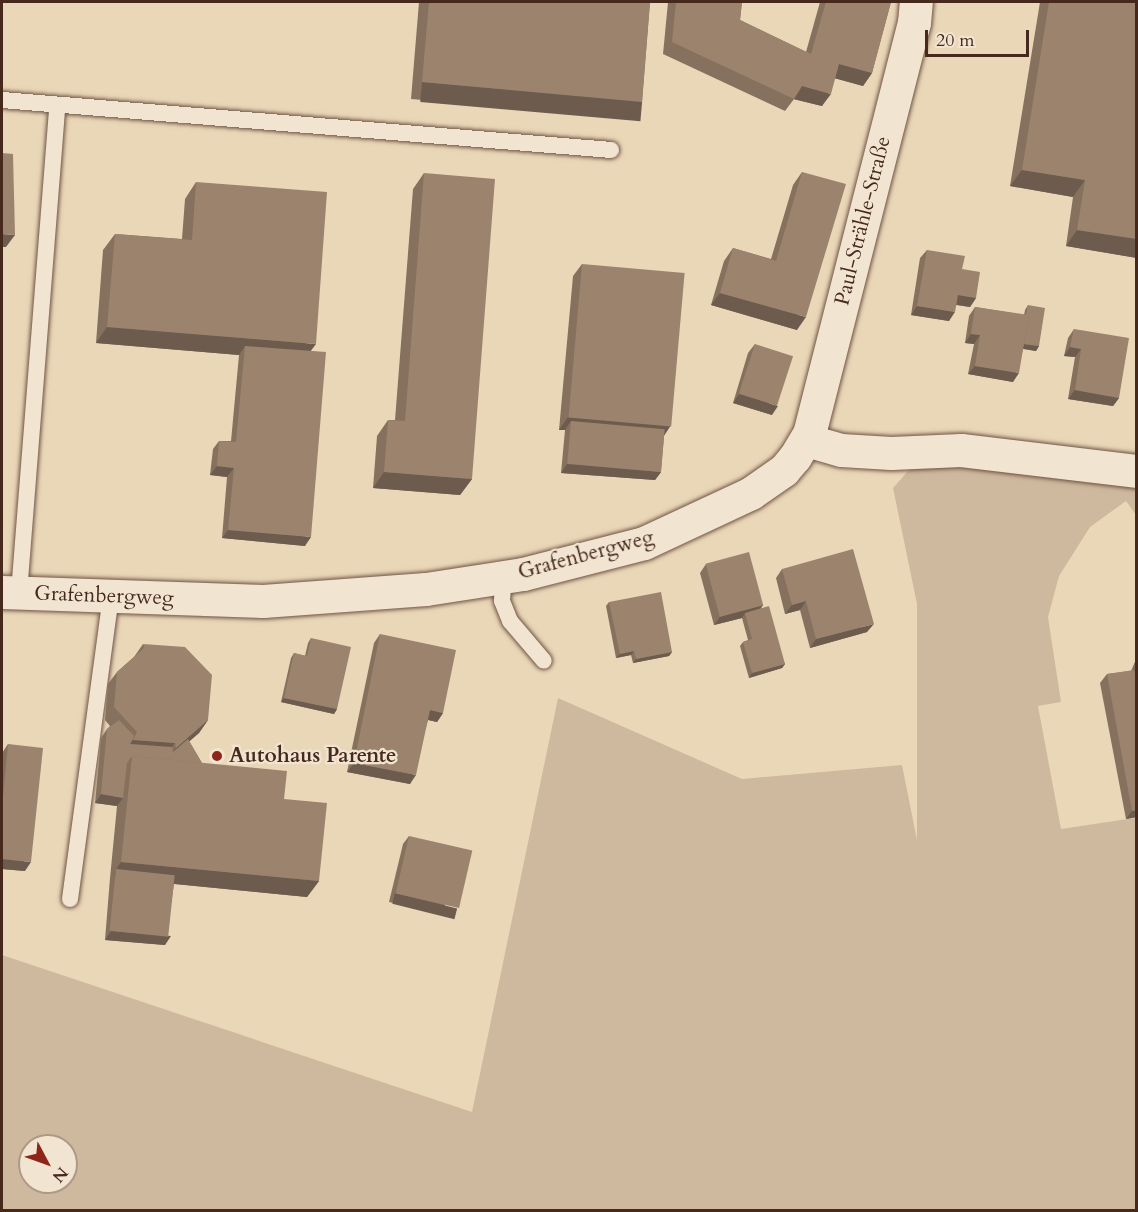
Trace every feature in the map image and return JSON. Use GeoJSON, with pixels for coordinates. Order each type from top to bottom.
{"type":"FeatureCollection","features":[{"type":"Feature","properties":{"kind":"street","name":"Paul-Strähle-Straße"},"geometry":{"type":"LineString","coordinates":[[806,440],[914,23],[916,2]]}},
{"type":"Feature","properties":{"kind":"street"},"geometry":{"type":"LineString","coordinates":[[806,440],[841,450],[891,453],[961,450],[1137,471]]}},
{"type":"Feature","properties":{"kind":"street","name":"Grafenbergweg"},"geometry":{"type":"LineString","coordinates":[[10,593],[263,601],[426,589],[504,577],[644,543],[716,512],[751,493],[784,470],[806,440]]}},
{"type":"Feature","properties":{"kind":"lane"},"geometry":{"type":"LineString","coordinates":[[2,100],[611,150]]}},
{"type":"Feature","properties":{"kind":"lane"},"geometry":{"type":"LineString","coordinates":[[10,593],[57,106]]}},
{"type":"Feature","properties":{"kind":"lane"},"geometry":{"type":"LineString","coordinates":[[504,577],[502,601],[510,621],[544,661]]}},
{"type":"Feature","properties":{"kind":"lane"},"geometry":{"type":"LineString","coordinates":[[70,899],[111,596]]}},
{"type":"Feature","properties":{"kind":"shaded area"},"geometry":{"type":"Polygon","coordinates":[[[917,461],[1136,484],[1136,515],[1126,501],[1090,527],[1059,576],[1048,617],[1061,702],[1038,706],[1061,829],[1134,818],[1136,820],[1136,1210],[2,1210],[2,955],[472,1112],[558,698],[742,779],[902,765],[917,840],[917,604],[893,488],[917,461]]]}},
{"type":"Feature","properties":{"kind":"building"},"geometry":{"type":"Polygon","coordinates":[[[429,2],[650,2],[642,102],[422,82],[429,2]]]}},
{"type":"Feature","properties":{"kind":"building"},"geometry":{"type":"Polygon","coordinates":[[[676,2],[742,2],[740,20],[811,54],[826,2],[891,2],[872,73],[839,64],[831,94],[802,86],[794,99],[672,42],[676,2]]]}},
{"type":"Feature","properties":{"kind":"building"},"geometry":{"type":"Polygon","coordinates":[[[1049,2],[1137,2],[1137,239],[1077,230],[1085,180],[1022,170],[1049,2]]]}},
{"type":"Feature","properties":{"kind":"building"},"geometry":{"type":"Polygon","coordinates":[[[2,153],[13,154],[15,235],[2,234],[2,153]]]}},
{"type":"Feature","properties":{"kind":"building"},"geometry":{"type":"Polygon","coordinates":[[[802,172],[846,184],[806,317],[720,293],[733,248],[776,261],[802,172]]]}},
{"type":"Feature","properties":{"kind":"building"},"geometry":{"type":"Polygon","coordinates":[[[424,173],[495,179],[472,479],[384,472],[388,420],[405,421],[424,173]]]}},
{"type":"Feature","properties":{"kind":"building"},"geometry":{"type":"Polygon","coordinates":[[[196,182],[327,192],[316,344],[107,327],[115,234],[192,240],[196,182]]]}},
{"type":"Feature","properties":{"kind":"building"},"geometry":{"type":"Polygon","coordinates":[[[927,250],[965,256],[962,269],[980,272],[976,298],[958,295],[955,312],[917,306],[927,250]]]}},
{"type":"Feature","properties":{"kind":"building"},"geometry":{"type":"Polygon","coordinates":[[[582,264],[685,273],[671,426],[569,417],[582,264]]]}},
{"type":"Feature","properties":{"kind":"building"},"geometry":{"type":"Polygon","coordinates":[[[1028,305],[1045,308],[1039,346],[1024,344],[1029,315],[1026,315],[1028,305]]]}},
{"type":"Feature","properties":{"kind":"building"},"geometry":{"type":"Polygon","coordinates":[[[975,307],[1029,315],[1019,373],[975,366],[980,335],[971,334],[975,307]]]}},
{"type":"Feature","properties":{"kind":"building"},"geometry":{"type":"Polygon","coordinates":[[[1074,329],[1129,338],[1119,398],[1075,390],[1081,349],[1070,347],[1074,329]]]}},
{"type":"Feature","properties":{"kind":"building"},"geometry":{"type":"Polygon","coordinates":[[[755,344],[793,356],[777,406],[739,393],[755,344]]]}},
{"type":"Feature","properties":{"kind":"building"},"geometry":{"type":"Polygon","coordinates":[[[245,346],[326,352],[311,537],[228,530],[234,468],[217,466],[219,441],[236,442],[245,346]]]}},
{"type":"Feature","properties":{"kind":"building"},"geometry":{"type":"Polygon","coordinates":[[[571,421],[665,429],[661,472],[567,464],[571,421]]]}},
{"type":"Feature","properties":{"kind":"building"},"geometry":{"type":"Polygon","coordinates":[[[853,549],[874,624],[816,639],[806,601],[792,605],[782,569],[853,549]]]}},
{"type":"Feature","properties":{"kind":"building"},"geometry":{"type":"Polygon","coordinates":[[[749,552],[763,605],[720,617],[706,564],[749,552]]]}},
{"type":"Feature","properties":{"kind":"building"},"geometry":{"type":"Polygon","coordinates":[[[661,592],[672,652],[636,659],[634,651],[620,654],[609,602],[661,592]]]}},
{"type":"Feature","properties":{"kind":"building"},"geometry":{"type":"Polygon","coordinates":[[[769,606],[785,664],[752,673],[743,642],[752,639],[745,613],[769,606]]]}},
{"type":"Feature","properties":{"kind":"building"},"geometry":{"type":"Polygon","coordinates":[[[380,634],[456,650],[443,713],[430,710],[416,775],[354,763],[380,634]]]}},
{"type":"Feature","properties":{"kind":"building"},"geometry":{"type":"Polygon","coordinates":[[[311,638],[351,647],[337,709],[284,698],[294,653],[307,656],[311,638]]]}},
{"type":"Feature","properties":{"kind":"building"},"geometry":{"type":"Polygon","coordinates":[[[143,644],[185,647],[212,675],[208,720],[176,748],[175,743],[133,740],[137,732],[114,707],[117,672],[144,648],[143,644]]]}},
{"type":"Feature","properties":{"kind":"building"},"geometry":{"type":"Polygon","coordinates":[[[1134,670],[1137,683],[1137,810],[1132,811],[1107,674],[1134,670]]]}},
{"type":"Feature","properties":{"kind":"building"},"geometry":{"type":"Polygon","coordinates":[[[119,720],[134,736],[130,744],[172,747],[173,752],[188,739],[202,763],[132,756],[127,763],[123,798],[101,794],[107,729],[119,720]]]}},
{"type":"Feature","properties":{"kind":"building"},"geometry":{"type":"Polygon","coordinates":[[[8,744],[43,748],[31,862],[2,859],[2,807],[8,744]]]}},
{"type":"Feature","properties":{"kind":"building"},"geometry":{"type":"Polygon","coordinates":[[[132,756],[287,771],[284,799],[327,803],[319,881],[121,862],[132,756]]]}},
{"type":"Feature","properties":{"kind":"building"},"geometry":{"type":"Polygon","coordinates":[[[409,836],[472,851],[459,908],[396,893],[409,836]]]}},
{"type":"Feature","properties":{"kind":"building"},"geometry":{"type":"Polygon","coordinates":[[[116,869],[175,875],[168,937],[110,931],[116,869]]]}},
{"type":"Feature","properties":{"kind":"place","name":"Autohaus Parente"},"geometry":{"type":"Point","coordinates":[217,756]}}]}
